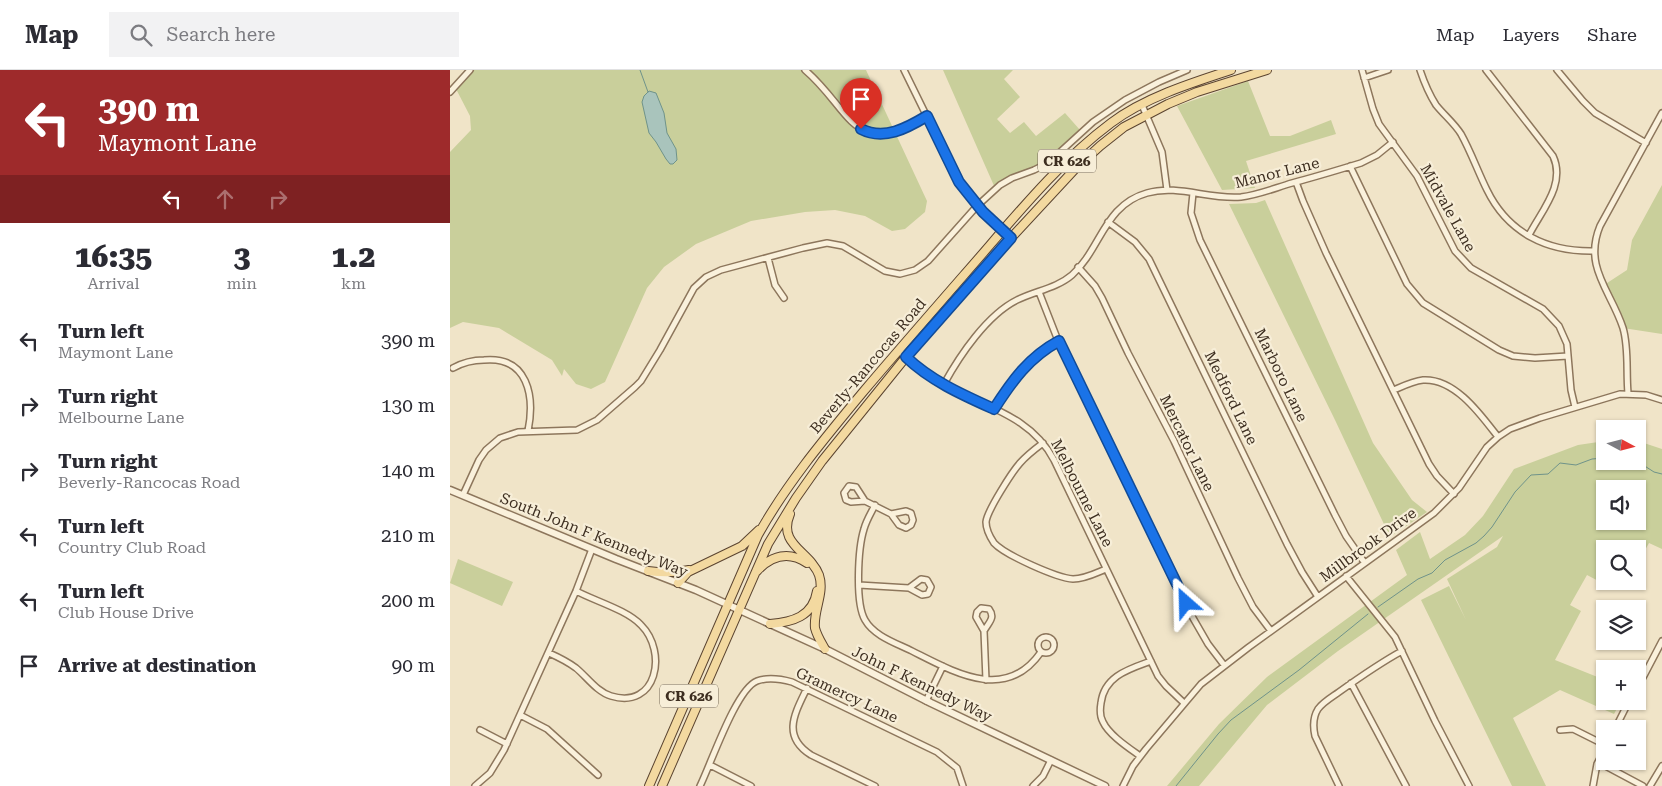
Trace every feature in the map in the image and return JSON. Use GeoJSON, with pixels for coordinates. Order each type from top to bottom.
{"type":"FeatureCollection","features":[{"type":"Feature","properties":{"kind":"main road","name":"Beverly-Rancocas Road"},"geometry":{"type":"LineString","coordinates":[[649,786],[765,523],[779,499],[801,469],[898,350],[1062,165],[1112,122],[1142,105],[1186,85],[1231,70]]}},
{"type":"Feature","properties":{"kind":"main road","name":"Beverly-Rancocas Road"},"geometry":{"type":"LineString","coordinates":[[662,786],[752,576],[768,544],[796,498],[822,461],[906,357],[1011,238],[1075,169],[1100,146],[1124,127],[1197,92],[1267,70]]}},
{"type":"Feature","properties":{"kind":"main road"},"geometry":{"type":"LineString","coordinates":[[796,498],[786,521],[786,530],[794,545],[808,559],[819,575],[821,593],[815,620],[818,637],[825,649]]}},
{"type":"Feature","properties":{"kind":"main road"},"geometry":{"type":"LineString","coordinates":[[648,571],[676,573],[694,568],[742,546],[765,523]]}},
{"type":"Feature","properties":{"kind":"main road"},"geometry":{"type":"LineString","coordinates":[[752,576],[770,559],[784,556],[800,558],[816,577],[816,595],[808,611],[790,622],[770,624]]}},
{"type":"Feature","properties":{"kind":"main road"},"geometry":{"type":"LineString","coordinates":[[678,583],[684,575],[694,568]]}},
{"type":"Feature","properties":{"kind":"street"},"geometry":{"type":"LineString","coordinates":[[450,92],[470,70]]}},
{"type":"Feature","properties":{"kind":"street"},"geometry":{"type":"LineString","coordinates":[[805,70],[841,111],[857,126],[867,132],[880,135],[886,134],[907,127],[927,116]]}},
{"type":"Feature","properties":{"kind":"street"},"geometry":{"type":"LineString","coordinates":[[904,70],[955,176],[977,206],[1011,238]]}},
{"type":"Feature","properties":{"kind":"street"},"geometry":{"type":"LineString","coordinates":[[463,495],[476,465],[490,446],[511,433],[577,430],[597,420],[641,381],[690,294],[706,277],[721,270],[819,244],[835,244],[850,250],[885,271],[908,273],[915,270],[928,261],[977,206],[1006,181],[1048,163],[1086,128],[1116,106],[1150,86],[1187,70]]}},
{"type":"Feature","properties":{"kind":"street","name":"Midvale Lane"},"geometry":{"type":"LineString","coordinates":[[1362,70],[1372,109],[1379,124],[1417,176],[1460,258],[1471,268],[1537,306],[1553,318],[1564,335],[1568,356],[1570,390],[1575,407]]}},
{"type":"Feature","properties":{"kind":"street"},"geometry":{"type":"LineString","coordinates":[[1364,78],[1388,70]]}},
{"type":"Feature","properties":{"kind":"street"},"geometry":{"type":"LineString","coordinates":[[1420,70],[1436,105],[1462,136],[1496,206],[1507,219],[1529,235],[1546,244],[1560,249],[1594,251]]}},
{"type":"Feature","properties":{"kind":"street"},"geometry":{"type":"LineString","coordinates":[[1486,70],[1553,156],[1558,170],[1554,191],[1529,235]]}},
{"type":"Feature","properties":{"kind":"street"},"geometry":{"type":"LineString","coordinates":[[1557,70],[1589,108],[1602,118],[1646,143]]}},
{"type":"Feature","properties":{"kind":"street"},"geometry":{"type":"LineString","coordinates":[[1181,72],[1186,85]]}},
{"type":"Feature","properties":{"kind":"street"},"geometry":{"type":"LineString","coordinates":[[1142,105],[1162,152],[1167,190]]}},
{"type":"Feature","properties":{"kind":"street"},"geometry":{"type":"LineString","coordinates":[[1628,393],[1626,342],[1619,318],[1596,268],[1595,239],[1600,226],[1662,114]]}},
{"type":"Feature","properties":{"kind":"street","name":"Manor Lane"},"geometry":{"type":"LineString","coordinates":[[944,384],[957,360],[995,315],[1009,305],[1062,282],[1074,273],[1108,222],[1120,208],[1132,199],[1145,193],[1167,190],[1225,197],[1243,197],[1372,158],[1393,142]]}},
{"type":"Feature","properties":{"kind":"street"},"geometry":{"type":"LineString","coordinates":[[1350,166],[1407,284],[1423,303],[1499,350],[1513,356],[1535,358],[1568,356]]}},
{"type":"Feature","properties":{"kind":"street"},"geometry":{"type":"LineString","coordinates":[[1296,182],[1326,253],[1432,470],[1454,494]]}},
{"type":"Feature","properties":{"kind":"street","name":"Marboro Lane"},"geometry":{"type":"LineString","coordinates":[[1193,193],[1191,214],[1200,240],[1335,515],[1346,536],[1364,562]]}},
{"type":"Feature","properties":{"kind":"street","name":"Medford Lane"},"geometry":{"type":"LineString","coordinates":[[1108,222],[1135,242],[1149,260],[1287,544],[1318,597]]}},
{"type":"Feature","properties":{"kind":"street"},"geometry":{"type":"LineString","coordinates":[[768,258],[775,286],[784,298]]}},
{"type":"Feature","properties":{"kind":"street","name":"Mercator Lane"},"geometry":{"type":"LineString","coordinates":[[1078,267],[1095,286],[1102,298],[1128,353],[1174,441],[1238,578],[1253,607],[1271,630]]}},
{"type":"Feature","properties":{"kind":"street"},"geometry":{"type":"LineString","coordinates":[[1038,292],[1059,341],[1197,626],[1224,665]]}},
{"type":"Feature","properties":{"kind":"street"},"geometry":{"type":"LineString","coordinates":[[994,409],[1026,365],[1059,341]]}},
{"type":"Feature","properties":{"kind":"street","name":"Melbourne Lane"},"geometry":{"type":"LineString","coordinates":[[898,350],[923,372],[1026,426],[1043,443],[1054,460],[1151,660],[1166,686],[1184,703]]}},
{"type":"Feature","properties":{"kind":"street"},"geometry":{"type":"LineString","coordinates":[[453,368],[468,362],[495,359],[517,368],[524,378],[528,390],[531,413],[528,431]]}},
{"type":"Feature","properties":{"kind":"street"},"geometry":{"type":"LineString","coordinates":[[1394,390],[1418,381],[1432,380],[1439,382],[1470,403],[1498,437]]}},
{"type":"Feature","properties":{"kind":"street","name":"Millbrook Drive"},"geometry":{"type":"LineString","coordinates":[[1122,786],[1140,756],[1201,684],[1271,630],[1426,518],[1454,494],[1487,447],[1498,437],[1524,423],[1611,396],[1628,393],[1646,394],[1662,400]]}},
{"type":"Feature","properties":{"kind":"street"},"geometry":{"type":"LineString","coordinates":[[1043,443],[1017,467],[990,509],[986,519],[990,538],[1004,551],[1064,578],[1084,578],[1106,568]]}},
{"type":"Feature","properties":{"kind":"street","name":"South John F Kennedy Way"},"geometry":{"type":"LineString","coordinates":[[450,490],[678,583],[728,606]]}},
{"type":"Feature","properties":{"kind":"street"},"geometry":{"type":"LineString","coordinates":[[865,501],[891,514]]}},
{"type":"Feature","properties":{"kind":"street"},"geometry":{"type":"LineString","coordinates":[[874,505],[862,536],[860,551],[860,608],[869,627],[886,638],[967,677],[986,680],[1004,678],[1017,673],[1035,662],[1041,652]]}},
{"type":"Feature","properties":{"kind":"street"},"geometry":{"type":"LineString","coordinates":[[476,786],[483,784],[507,744],[549,653],[592,549]]}},
{"type":"Feature","properties":{"kind":"street"},"geometry":{"type":"LineString","coordinates":[[1346,576],[1390,629],[1469,786]]}},
{"type":"Feature","properties":{"kind":"street"},"geometry":{"type":"LineString","coordinates":[[859,585],[909,588]]}},
{"type":"Feature","properties":{"kind":"street"},"geometry":{"type":"LineString","coordinates":[[549,653],[574,666],[600,690],[612,697],[633,697],[644,690],[656,673],[656,658],[642,625],[629,616],[576,591]]}},
{"type":"Feature","properties":{"kind":"street","name":"John F Kennedy Way"},"geometry":{"type":"LineString","coordinates":[[728,606],[825,649],[926,701],[1105,786]]}},
{"type":"Feature","properties":{"kind":"street"},"geometry":{"type":"LineString","coordinates":[[984,631],[986,680]]}},
{"type":"Feature","properties":{"kind":"street"},"geometry":{"type":"LineString","coordinates":[[1646,672],[1662,641]]}},
{"type":"Feature","properties":{"kind":"street"},"geometry":{"type":"LineString","coordinates":[[1339,786],[1315,736],[1315,715],[1323,704],[1351,683],[1376,665],[1402,651]]}},
{"type":"Feature","properties":{"kind":"street"},"geometry":{"type":"LineString","coordinates":[[1140,756],[1126,746],[1103,724],[1100,707],[1106,687],[1113,679],[1129,669],[1151,660]]}},
{"type":"Feature","properties":{"kind":"street"},"geometry":{"type":"LineString","coordinates":[[926,701],[943,666]]}},
{"type":"Feature","properties":{"kind":"street","name":"Gramercy Lane"},"geometry":{"type":"LineString","coordinates":[[700,786],[739,698],[757,681],[777,679],[807,688],[943,755],[957,768],[963,786]]}},
{"type":"Feature","properties":{"kind":"street"},"geometry":{"type":"LineString","coordinates":[[1351,683],[1406,786]]}},
{"type":"Feature","properties":{"kind":"street"},"geometry":{"type":"LineString","coordinates":[[807,688],[793,720],[793,731],[797,741],[811,755],[875,786]]}},
{"type":"Feature","properties":{"kind":"street"},"geometry":{"type":"LineString","coordinates":[[520,715],[547,729],[598,775]]}},
{"type":"Feature","properties":{"kind":"street"},"geometry":{"type":"LineString","coordinates":[[1560,730],[1574,729],[1596,740]]}},
{"type":"Feature","properties":{"kind":"street"},"geometry":{"type":"LineString","coordinates":[[480,730],[507,744]]}},
{"type":"Feature","properties":{"kind":"street"},"geometry":{"type":"LineString","coordinates":[[1033,786],[1043,776],[1052,760]]}},
{"type":"Feature","properties":{"kind":"street"},"geometry":{"type":"LineString","coordinates":[[710,765],[751,786]]}},
{"type":"Feature","properties":{"kind":"street"},"geometry":{"type":"LineString","coordinates":[[1650,786],[1662,766]]}},
{"type":"Feature","properties":{"kind":"street"},"geometry":{"type":"LineString","coordinates":[[1593,786],[1596,770]]}},
{"type":"Feature","properties":{"kind":"street"},"geometry":{"type":"LineString","coordinates":[[1613,770],[1643,786]]}},
{"type":"Feature","properties":{"kind":"green space"},"geometry":{"type":"Polygon","coordinates":[[[470,70],[866,70],[927,201],[925,212],[905,229],[892,231],[865,216],[835,210],[805,212],[751,221],[696,244],[664,267],[647,288],[605,382],[591,389],[576,384],[564,369],[562,376],[552,360],[499,328],[463,322],[450,328],[450,152],[471,130],[470,116],[455,87],[470,70]]]}},
{"type":"Feature","properties":{"kind":"green space"},"geometry":{"type":"Polygon","coordinates":[[[943,70],[1013,70],[1004,79],[1020,97],[997,119],[1010,133],[1024,122],[1036,136],[1065,113],[1080,130],[1044,165],[995,188],[943,70]]]}},
{"type":"Feature","properties":{"kind":"green space"},"geometry":{"type":"Polygon","coordinates":[[[1248,81],[1270,136],[1290,136],[1331,120],[1336,134],[1246,161],[1255,188],[1222,190],[1177,106],[1248,81]]]}},
{"type":"Feature","properties":{"kind":"green space"},"geometry":{"type":"Polygon","coordinates":[[[1662,185],[1662,334],[1623,328],[1604,285],[1627,270],[1632,240],[1662,185]]]}},
{"type":"Feature","properties":{"kind":"green space"},"geometry":{"type":"Polygon","coordinates":[[[1265,200],[1373,443],[1412,500],[1427,512],[1390,537],[1229,204],[1256,203],[1265,200]]]}},
{"type":"Feature","properties":{"kind":"green space"},"geometry":{"type":"Polygon","coordinates":[[[1596,442],[1596,470],[1646,470],[1646,444],[1662,449],[1662,549],[1649,543],[1646,548],[1646,540],[1596,540],[1596,580],[1587,575],[1570,605],[1581,611],[1555,660],[1596,676],[1596,706],[1560,690],[1513,718],[1546,786],[1512,786],[1421,600],[1449,586],[1466,620],[1447,579],[1497,547],[1503,536],[1338,651],[1267,705],[1199,786],[1167,786],[1219,724],[1267,677],[1407,575],[1396,550],[1420,532],[1430,559],[1465,535],[1483,516],[1514,469],[1578,445],[1596,442]]]}},
{"type":"Feature","properties":{"kind":"green space"},"geometry":{"type":"Polygon","coordinates":[[[458,559],[513,582],[502,606],[450,583],[458,559]]]}},
{"type":"Feature","properties":{"kind":"green space"},"geometry":{"type":"Polygon","coordinates":[[[1605,710],[1616,710],[1614,714],[1605,710]]]}},
{"type":"Feature","properties":{"kind":"water"},"geometry":{"type":"Polygon","coordinates":[[[649,91],[656,93],[664,113],[667,133],[676,149],[677,160],[673,164],[670,164],[666,159],[649,133],[642,102],[644,96],[649,91]]]}},
{"type":"Feature","properties":{"kind":"waterway"},"geometry":{"type":"LineString","coordinates":[[640,70],[648,92]]}},
{"type":"Feature","properties":{"kind":"waterway"},"geometry":{"type":"LineString","coordinates":[[1378,607],[1418,579],[1432,573],[1445,560],[1476,543],[1492,527],[1515,492],[1531,475],[1548,474],[1560,463],[1576,465],[1596,459]]}},
{"type":"Feature","properties":{"kind":"waterway"},"geometry":{"type":"LineString","coordinates":[[1646,467],[1662,474]]}},
{"type":"Feature","properties":{"kind":"waterway"},"geometry":{"type":"LineString","coordinates":[[1176,786],[1231,720],[1299,670],[1368,614]]}},
{"type":"Feature","properties":{"kind":"route"},"geometry":{"type":"LineString","coordinates":[[861,129],[873,134],[886,134],[907,127],[927,116],[959,182],[983,212],[1011,238],[906,357],[923,372],[936,380],[994,409],[1005,391],[1026,365],[1059,341],[1186,603]]}}]}
